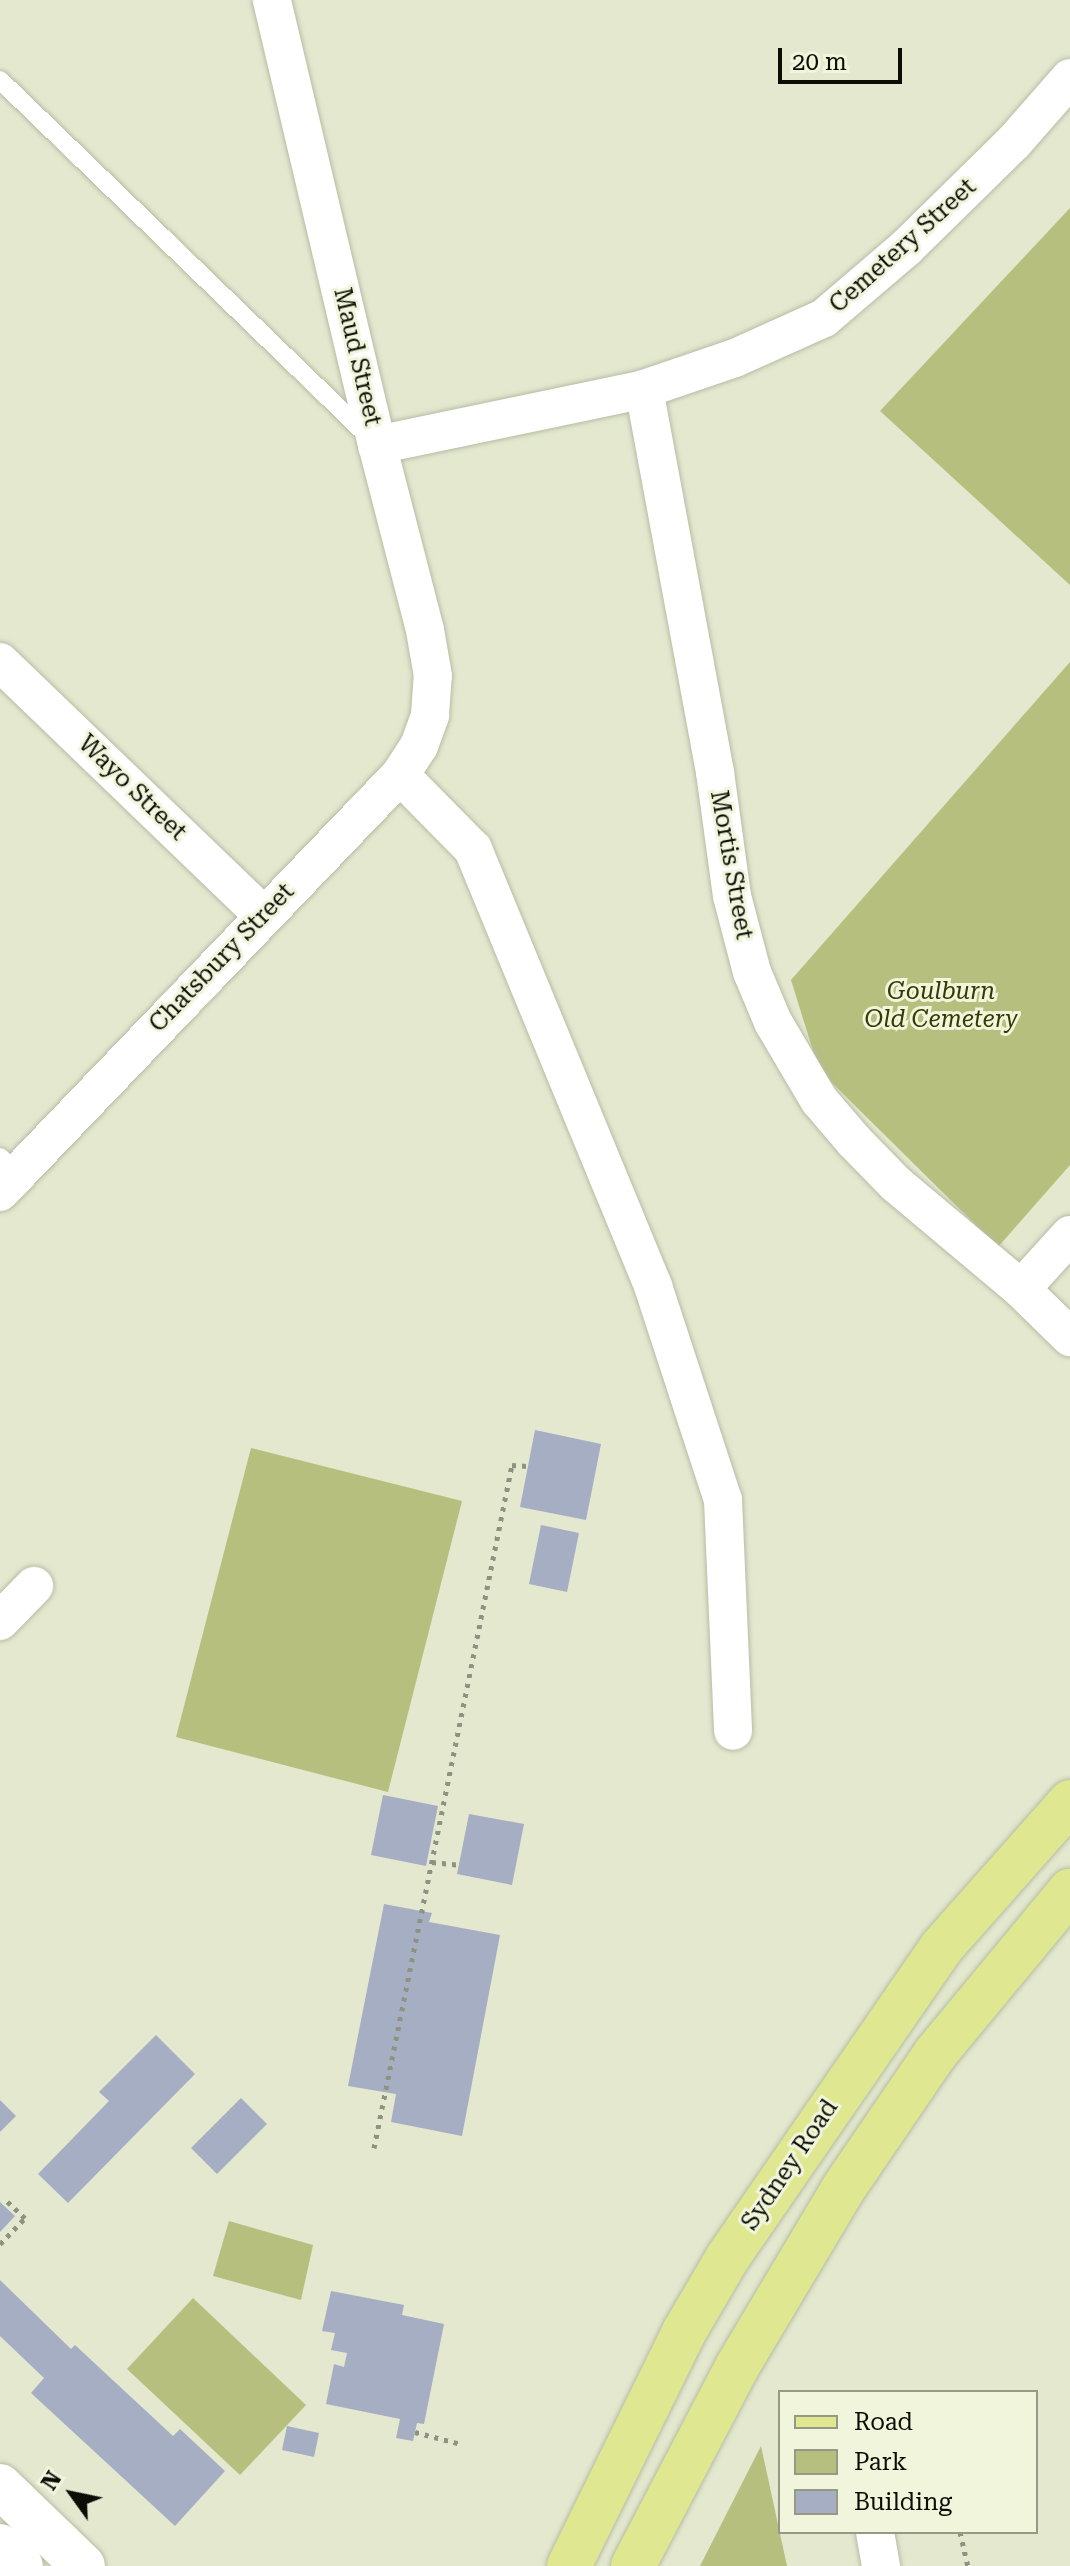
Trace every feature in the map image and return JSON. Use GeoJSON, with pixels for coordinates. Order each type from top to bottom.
{"type":"FeatureCollection","features":[{"type":"Feature","properties":{"kind":"main road","name":"Sydney Road"},"geometry":{"type":"LineString","coordinates":[[569,2566],[684,2332],[728,2257],[941,1948],[1065,1808]]}},
{"type":"Feature","properties":{"kind":"main road"},"geometry":{"type":"LineString","coordinates":[[633,2566],[737,2367],[843,2189],[935,2054],[1066,1896]]}},
{"type":"Feature","properties":{"kind":"main road"},"geometry":{"type":"LineString","coordinates":[[0,2486],[83,2566]]}},
{"type":"Feature","properties":{"kind":"street","name":"Maud Street"},"geometry":{"type":"LineString","coordinates":[[272,0],[430,656],[433,697],[430,715]]}},
{"type":"Feature","properties":{"kind":"street","name":"Cemetery Street"},"geometry":{"type":"LineString","coordinates":[[377,445],[644,389],[735,358],[824,318],[938,216],[1014,142],[1070,78]]}},
{"type":"Feature","properties":{"kind":"street","name":"Mortis Street"},"geometry":{"type":"LineString","coordinates":[[644,389],[715,772],[732,896],[752,972],[773,1022],[819,1100],[854,1141],[919,1205],[1021,1289],[1070,1337]]}},
{"type":"Feature","properties":{"kind":"street","name":"Wayo Street"},"geometry":{"type":"LineString","coordinates":[[0,662],[263,915]]}},
{"type":"Feature","properties":{"kind":"street","name":"Chatsbury Street"},"geometry":{"type":"LineString","coordinates":[[6,1175],[400,775],[419,746],[430,715]]}},
{"type":"Feature","properties":{"kind":"street"},"geometry":{"type":"LineString","coordinates":[[400,775],[473,849],[653,1286],[723,1500],[733,1731]]}},
{"type":"Feature","properties":{"kind":"street"},"geometry":{"type":"LineString","coordinates":[[1021,1289],[1070,1235]]}},
{"type":"Feature","properties":{"kind":"street"},"geometry":{"type":"LineString","coordinates":[[0,1621],[34,1586]]}},
{"type":"Feature","properties":{"kind":"street"},"geometry":{"type":"LineString","coordinates":[[875,2534],[881,2566]]}},
{"type":"Feature","properties":{"kind":"lane"},"geometry":{"type":"LineString","coordinates":[[0,80],[377,445]]}},
{"type":"Feature","properties":{"kind":"path"},"geometry":{"type":"LineString","coordinates":[[374,2148],[432,1862],[438,1818],[512,1465],[528,1466]]}},
{"type":"Feature","properties":{"kind":"path"},"geometry":{"type":"LineString","coordinates":[[432,1862],[459,1865]]}},
{"type":"Feature","properties":{"kind":"path"},"geometry":{"type":"LineString","coordinates":[[0,2244],[25,2218],[6,2200]]}},
{"type":"Feature","properties":{"kind":"path"},"geometry":{"type":"LineString","coordinates":[[415,2432],[461,2444]]}},
{"type":"Feature","properties":{"kind":"path"},"geometry":{"type":"LineString","coordinates":[[960,2534],[968,2566]]}},
{"type":"Feature","properties":{"kind":"green space"},"geometry":{"type":"Polygon","coordinates":[[[1070,208],[1070,585],[880,411],[1070,208]]]}},
{"type":"Feature","properties":{"kind":"green space","name":"Goulburn Old Cemetery"},"geometry":{"type":"Polygon","coordinates":[[[1070,662],[1070,1165],[998,1247],[819,1070],[791,980],[1070,662]]]}},
{"type":"Feature","properties":{"kind":"green space"},"geometry":{"type":"Polygon","coordinates":[[[251,1448],[462,1501],[388,1792],[176,1737],[251,1448]]]}},
{"type":"Feature","properties":{"kind":"green space"},"geometry":{"type":"Polygon","coordinates":[[[229,2221],[313,2245],[301,2300],[213,2276],[229,2221]]]}},
{"type":"Feature","properties":{"kind":"green space"},"geometry":{"type":"Polygon","coordinates":[[[193,2298],[306,2405],[240,2475],[127,2369],[193,2298]]]}},
{"type":"Feature","properties":{"kind":"green space"},"geometry":{"type":"Polygon","coordinates":[[[761,2446],[787,2566],[700,2566],[761,2446]]]}},
{"type":"Feature","properties":{"kind":"building"},"geometry":{"type":"Polygon","coordinates":[[[535,1430],[601,1444],[586,1520],[520,1507],[535,1430]]]}},
{"type":"Feature","properties":{"kind":"building"},"geometry":{"type":"Polygon","coordinates":[[[541,1525],[579,1533],[567,1592],[529,1584],[541,1525]]]}},
{"type":"Feature","properties":{"kind":"building"},"geometry":{"type":"Polygon","coordinates":[[[383,1795],[438,1806],[426,1866],[371,1855],[383,1795]]]}},
{"type":"Feature","properties":{"kind":"building"},"geometry":{"type":"Polygon","coordinates":[[[469,1814],[524,1824],[512,1885],[457,1874],[469,1814]]]}},
{"type":"Feature","properties":{"kind":"building"},"geometry":{"type":"Polygon","coordinates":[[[384,1904],[432,1913],[429,1922],[500,1935],[462,2136],[391,2122],[396,2094],[348,2086],[384,1904]]]}},
{"type":"Feature","properties":{"kind":"building"},"geometry":{"type":"Polygon","coordinates":[[[156,2035],[195,2074],[68,2203],[38,2174],[109,2101],[99,2092],[156,2035]]]}},
{"type":"Feature","properties":{"kind":"building"},"geometry":{"type":"Polygon","coordinates":[[[241,2098],[267,2124],[217,2174],[191,2148],[241,2098]]]}},
{"type":"Feature","properties":{"kind":"building"},"geometry":{"type":"Polygon","coordinates":[[[0,2100],[16,2116],[0,2132],[0,2100]]]}},
{"type":"Feature","properties":{"kind":"building"},"geometry":{"type":"Polygon","coordinates":[[[0,2202],[15,2216],[0,2232],[0,2202]]]}},
{"type":"Feature","properties":{"kind":"building"},"geometry":{"type":"Polygon","coordinates":[[[0,2280],[71,2349],[75,2345],[173,2436],[180,2429],[225,2471],[175,2526],[31,2393],[44,2378],[0,2336],[0,2280]]]}},
{"type":"Feature","properties":{"kind":"building"},"geometry":{"type":"Polygon","coordinates":[[[331,2291],[404,2305],[402,2315],[444,2324],[424,2424],[417,2423],[413,2441],[396,2438],[400,2419],[326,2404],[334,2364],[344,2367],[347,2353],[331,2350],[335,2333],[322,2331],[331,2291]]]}},
{"type":"Feature","properties":{"kind":"building"},"geometry":{"type":"Polygon","coordinates":[[[287,2426],[319,2433],[314,2457],[282,2450],[287,2426]]]}}]}
